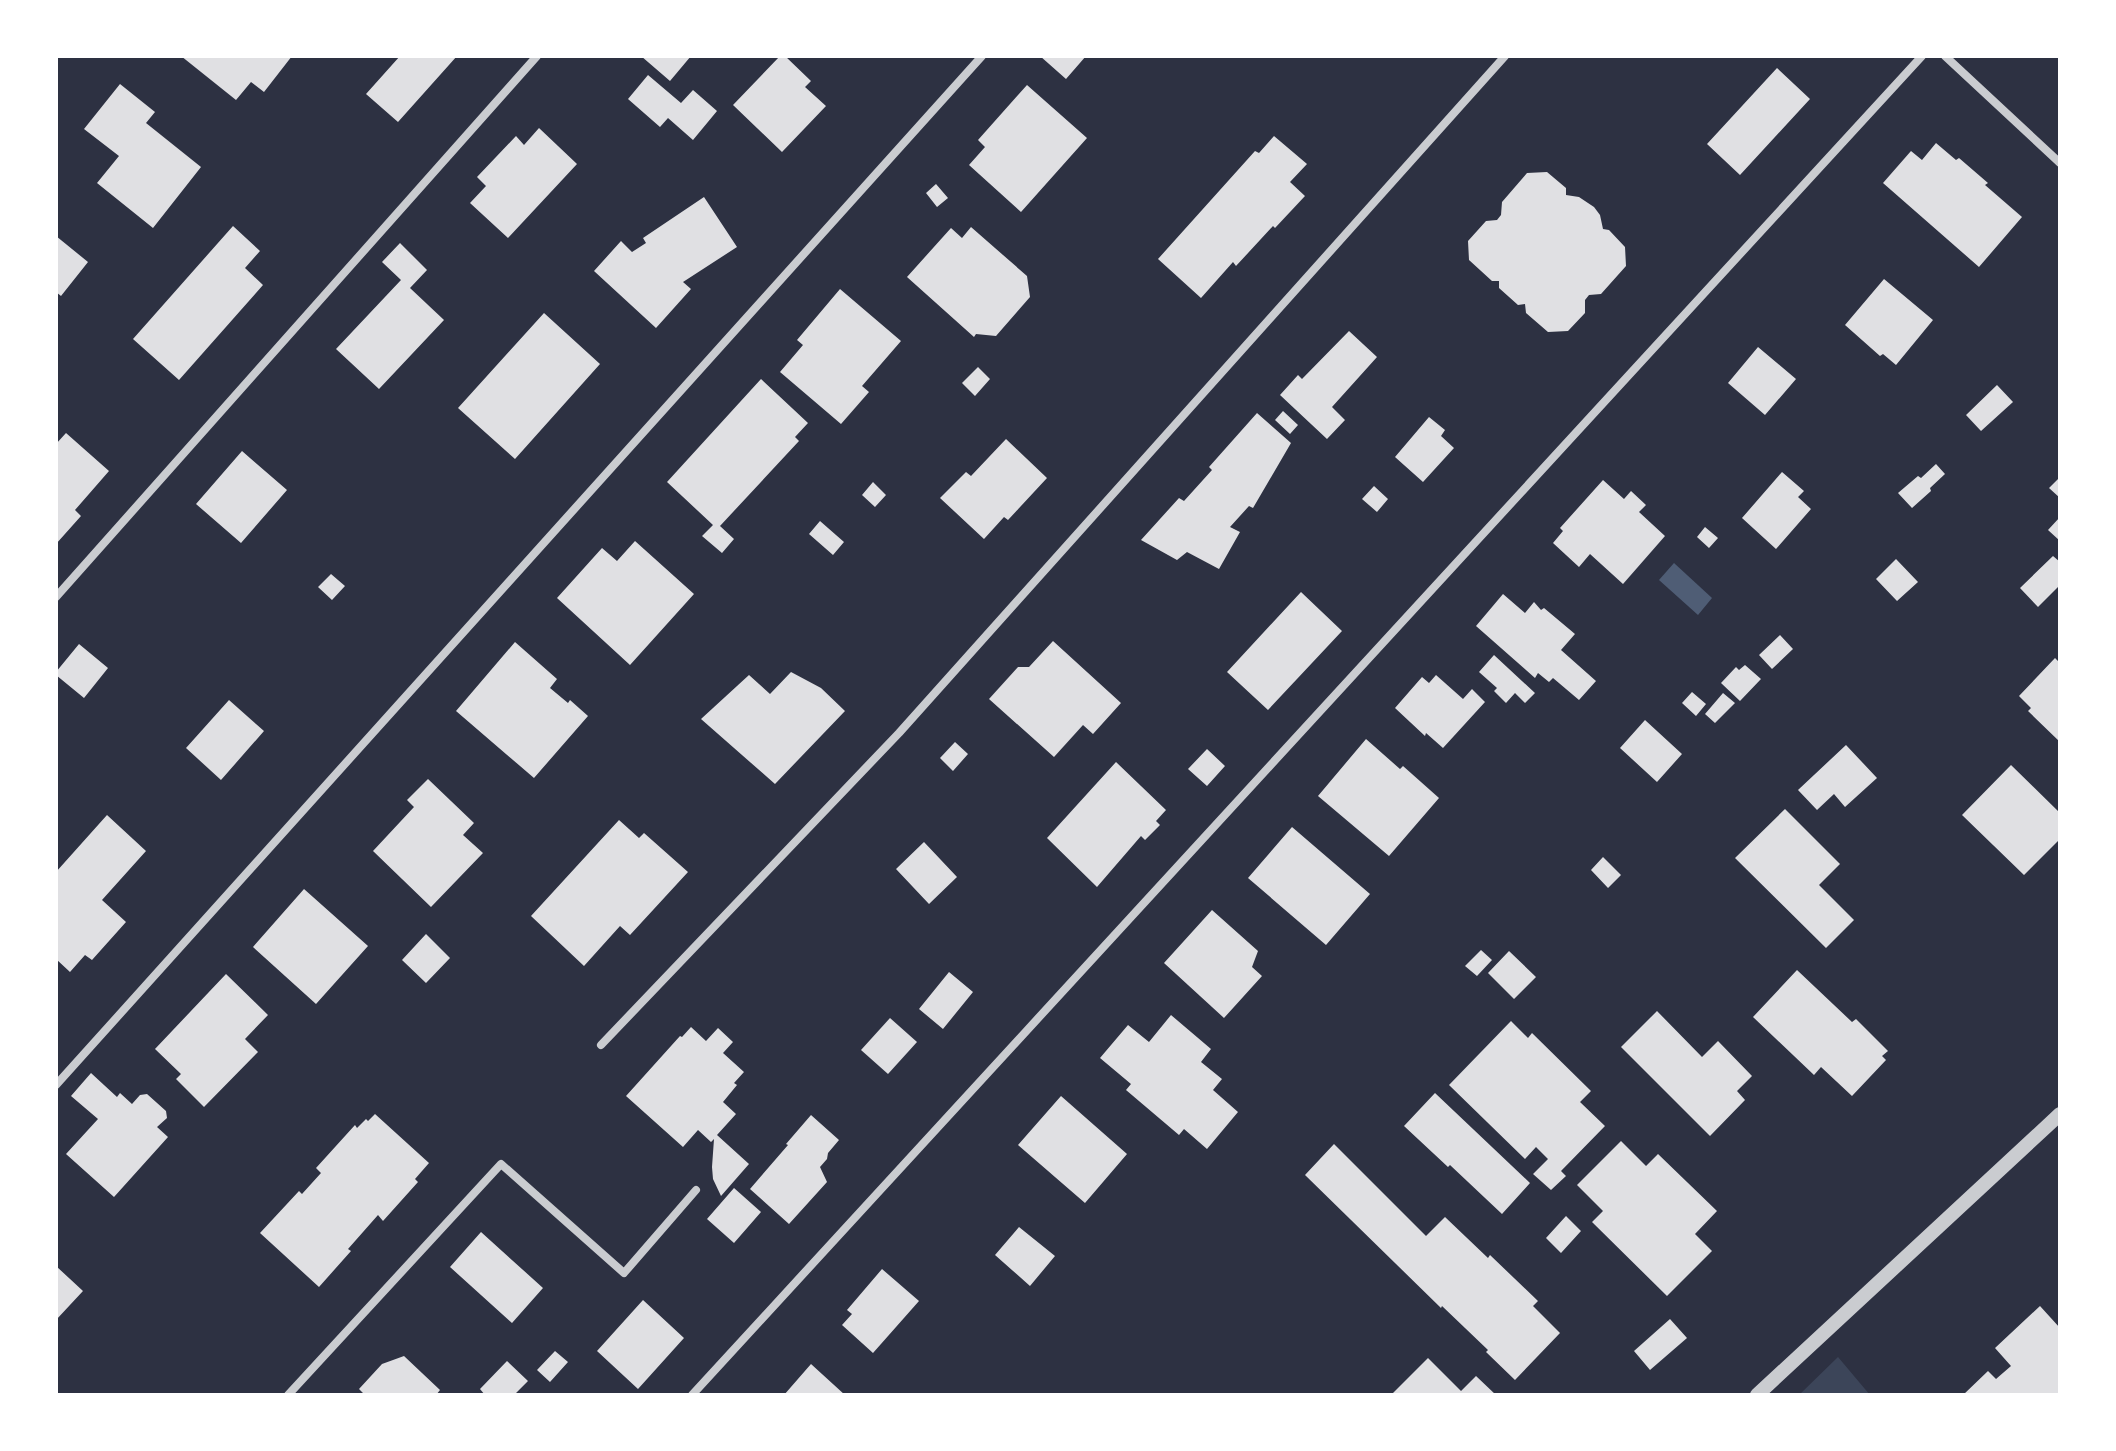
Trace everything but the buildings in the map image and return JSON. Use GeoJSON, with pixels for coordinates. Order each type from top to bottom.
{"type":"FeatureCollection","features":[{"type":"Feature","properties":{"kind":"street"},"geometry":{"type":"LineString","coordinates":[[56,597],[537,56]]}},
{"type":"Feature","properties":{"kind":"street"},"geometry":{"type":"LineString","coordinates":[[56,1085],[982,56]]}},
{"type":"Feature","properties":{"kind":"street"},"geometry":{"type":"LineString","coordinates":[[601,1045],[899,733],[1505,56]]}},
{"type":"Feature","properties":{"kind":"street"},"geometry":{"type":"LineString","coordinates":[[692,1395],[1922,56]]}},
{"type":"Feature","properties":{"kind":"street"},"geometry":{"type":"LineString","coordinates":[[1945,56],[2060,163]]}},
{"type":"Feature","properties":{"kind":"street"},"geometry":{"type":"LineString","coordinates":[[1757,1395],[2060,1114]]}},
{"type":"Feature","properties":{"kind":"street"},"geometry":{"type":"LineString","coordinates":[[288,1395],[501,1164],[624,1273],[696,1190]]}},
{"type":"Feature","properties":{"kind":"shaded area"},"geometry":{"type":"Polygon","coordinates":[[[1674,563],[1712,598],[1698,615],[1659,580],[1674,563]]]}},
{"type":"Feature","properties":{"kind":"shaded area"},"geometry":{"type":"Polygon","coordinates":[[[1838,1357],[1870,1395],[1799,1395],[1838,1357]]]}}]}
